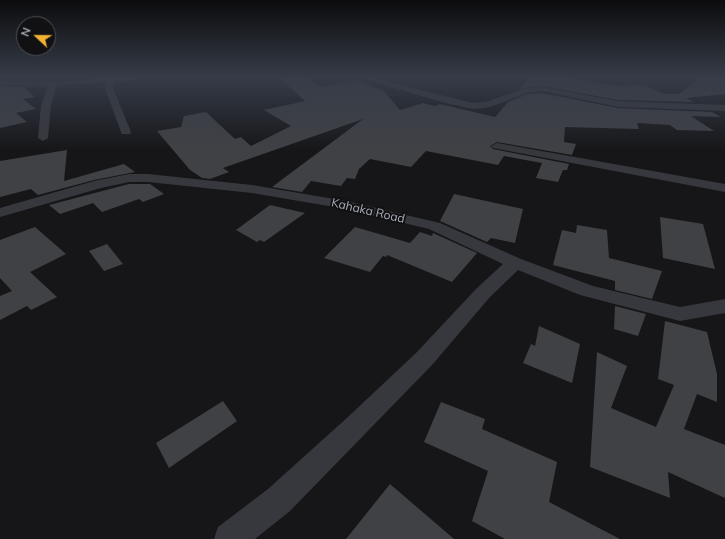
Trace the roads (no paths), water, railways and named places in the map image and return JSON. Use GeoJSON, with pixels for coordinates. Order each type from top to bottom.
{"type":"FeatureCollection","features":[{"type":"Feature","properties":{"kind":"street"},"geometry":{"type":"LineString","coordinates":[[43,138],[47,102]]}},
{"type":"Feature","properties":{"kind":"street"},"geometry":{"type":"LineString","coordinates":[[114,102],[126,132]]}},
{"type":"Feature","properties":{"kind":"street"},"geometry":{"type":"LineString","coordinates":[[455,102],[473,106],[487,105],[495,102]]}},
{"type":"Feature","properties":{"kind":"street"},"geometry":{"type":"LineString","coordinates":[[609,102],[618,104],[725,108]]}},
{"type":"Feature","properties":{"kind":"street"},"geometry":{"type":"LineString","coordinates":[[497,146],[553,158],[725,188]]}},
{"type":"Feature","properties":{"kind":"street","name":"Kahaka Road"},"geometry":{"type":"LineString","coordinates":[[0,213],[99,184],[129,178],[148,178],[252,189],[381,212],[434,226],[515,262],[587,291],[680,314],[725,306]]}},
{"type":"Feature","properties":{"kind":"street"},"geometry":{"type":"LineString","coordinates":[[230,539],[279,500],[358,424],[424,359],[483,293],[515,262]]}}]}
